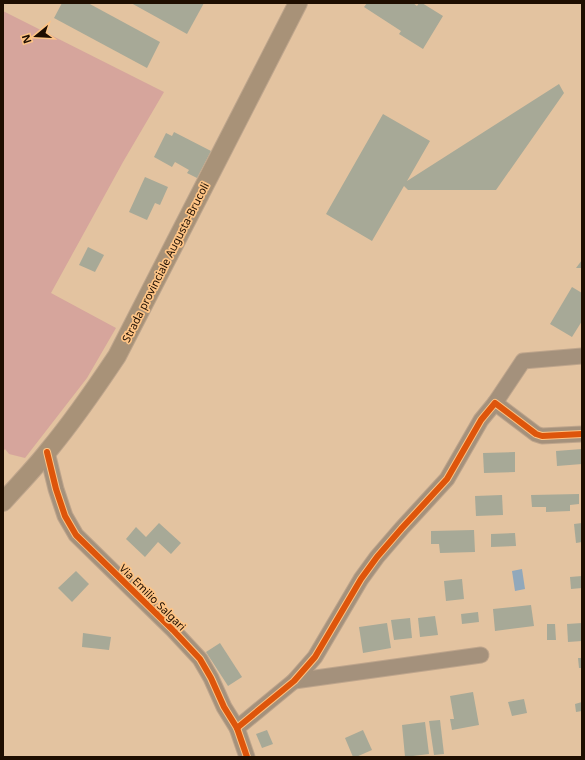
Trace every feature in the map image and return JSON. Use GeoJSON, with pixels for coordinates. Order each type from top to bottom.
{"type":"FeatureCollection","features":[{"type":"Feature","properties":{"kind":"main road","name":"Strada provinciale Augusta-Brucoli"},"geometry":{"type":"LineString","coordinates":[[3,502],[47,452],[88,399],[117,356],[298,3]]}},
{"type":"Feature","properties":{"kind":"street"},"geometry":{"type":"LineString","coordinates":[[237,728],[294,681],[315,657],[361,579],[377,557],[402,528],[448,479],[481,420],[523,361],[582,356]]}},
{"type":"Feature","properties":{"kind":"street"},"geometry":{"type":"LineString","coordinates":[[495,402],[536,434],[542,436],[582,434]]}},
{"type":"Feature","properties":{"kind":"street","name":"Via Emilio Salgari"},"geometry":{"type":"LineString","coordinates":[[47,452],[65,516],[76,535],[173,630],[200,659],[211,678],[224,707],[237,728],[248,757]]}},
{"type":"Feature","properties":{"kind":"street"},"geometry":{"type":"LineString","coordinates":[[294,681],[481,655]]}},
{"type":"Feature","properties":{"kind":"shaded area"},"geometry":{"type":"Polygon","coordinates":[[[3,11],[164,92],[123,162],[51,293],[116,328],[87,378],[25,458],[9,454],[5,449],[3,452],[3,11]]]}},
{"type":"Feature","properties":{"kind":"water"},"geometry":{"type":"Polygon","coordinates":[[[522,569],[525,589],[515,591],[512,571],[522,569]]]}},
{"type":"Feature","properties":{"kind":"building"},"geometry":{"type":"Polygon","coordinates":[[[62,3],[88,3],[160,42],[147,68],[54,18],[62,3]]]}},
{"type":"Feature","properties":{"kind":"building"},"geometry":{"type":"Polygon","coordinates":[[[131,3],[204,3],[187,34],[131,3]]]}},
{"type":"Feature","properties":{"kind":"building"},"geometry":{"type":"Polygon","coordinates":[[[367,3],[413,3],[417,6],[419,3],[422,3],[443,16],[423,49],[399,34],[401,31],[364,7],[367,3]]]}},
{"type":"Feature","properties":{"kind":"building"},"geometry":{"type":"Polygon","coordinates":[[[559,84],[564,93],[496,190],[408,190],[404,186],[372,241],[326,214],[383,114],[430,141],[407,181],[559,84]]]}},
{"type":"Feature","properties":{"kind":"building"},"geometry":{"type":"Polygon","coordinates":[[[174,132],[211,151],[197,178],[187,173],[189,170],[175,162],[172,167],[154,157],[166,133],[172,136],[174,132]]]}},
{"type":"Feature","properties":{"kind":"building"},"geometry":{"type":"Polygon","coordinates":[[[145,177],[168,187],[160,205],[155,203],[147,220],[129,212],[145,177]]]}},
{"type":"Feature","properties":{"kind":"building"},"geometry":{"type":"Polygon","coordinates":[[[88,247],[104,255],[95,272],[79,265],[88,247]]]}},
{"type":"Feature","properties":{"kind":"building"},"geometry":{"type":"Polygon","coordinates":[[[582,260],[582,268],[576,268],[582,260]]]}},
{"type":"Feature","properties":{"kind":"building"},"geometry":{"type":"Polygon","coordinates":[[[572,287],[582,293],[582,321],[572,337],[550,324],[572,287]]]}},
{"type":"Feature","properties":{"kind":"building"},"geometry":{"type":"Polygon","coordinates":[[[582,449],[582,464],[557,466],[556,451],[582,449]]]}},
{"type":"Feature","properties":{"kind":"building"},"geometry":{"type":"Polygon","coordinates":[[[515,452],[515,472],[484,473],[483,453],[515,452]]]}},
{"type":"Feature","properties":{"kind":"building"},"geometry":{"type":"Polygon","coordinates":[[[579,494],[579,504],[570,505],[570,511],[546,512],[546,507],[532,507],[531,495],[579,494]]]}},
{"type":"Feature","properties":{"kind":"building"},"geometry":{"type":"Polygon","coordinates":[[[502,495],[503,515],[476,516],[475,496],[502,495]]]}},
{"type":"Feature","properties":{"kind":"building"},"geometry":{"type":"Polygon","coordinates":[[[159,523],[181,543],[171,554],[158,542],[145,557],[126,539],[136,527],[146,537],[159,523]]]}},
{"type":"Feature","properties":{"kind":"building"},"geometry":{"type":"Polygon","coordinates":[[[582,523],[582,542],[576,543],[574,524],[582,523]]]}},
{"type":"Feature","properties":{"kind":"building"},"geometry":{"type":"Polygon","coordinates":[[[474,530],[475,552],[440,553],[439,544],[431,544],[431,531],[474,530]]]}},
{"type":"Feature","properties":{"kind":"building"},"geometry":{"type":"Polygon","coordinates":[[[515,533],[516,546],[491,547],[491,534],[515,533]]]}},
{"type":"Feature","properties":{"kind":"building"},"geometry":{"type":"Polygon","coordinates":[[[76,571],[89,584],[72,602],[58,588],[76,571]]]}},
{"type":"Feature","properties":{"kind":"building"},"geometry":{"type":"Polygon","coordinates":[[[582,576],[582,588],[571,589],[570,577],[582,576]]]}},
{"type":"Feature","properties":{"kind":"building"},"geometry":{"type":"Polygon","coordinates":[[[462,579],[464,599],[446,601],[444,581],[462,579]]]}},
{"type":"Feature","properties":{"kind":"building"},"geometry":{"type":"Polygon","coordinates":[[[531,605],[534,626],[495,631],[493,609],[531,605]]]}},
{"type":"Feature","properties":{"kind":"building"},"geometry":{"type":"Polygon","coordinates":[[[478,612],[479,622],[462,624],[461,614],[478,612]]]}},
{"type":"Feature","properties":{"kind":"building"},"geometry":{"type":"Polygon","coordinates":[[[435,616],[438,635],[420,637],[418,618],[435,616]]]}},
{"type":"Feature","properties":{"kind":"building"},"geometry":{"type":"Polygon","coordinates":[[[410,618],[412,638],[394,640],[391,620],[410,618]]]}},
{"type":"Feature","properties":{"kind":"building"},"geometry":{"type":"Polygon","coordinates":[[[387,623],[391,648],[363,653],[359,627],[387,623]]]}},
{"type":"Feature","properties":{"kind":"building"},"geometry":{"type":"Polygon","coordinates":[[[582,623],[582,641],[568,642],[567,624],[582,623]]]}},
{"type":"Feature","properties":{"kind":"building"},"geometry":{"type":"Polygon","coordinates":[[[547,624],[555,624],[556,640],[547,640],[547,624]]]}},
{"type":"Feature","properties":{"kind":"building"},"geometry":{"type":"Polygon","coordinates":[[[83,633],[111,637],[109,650],[82,647],[83,633]]]}},
{"type":"Feature","properties":{"kind":"building"},"geometry":{"type":"Polygon","coordinates":[[[220,643],[242,677],[228,686],[206,652],[220,643]]]}},
{"type":"Feature","properties":{"kind":"building"},"geometry":{"type":"Polygon","coordinates":[[[578,658],[582,658],[582,668],[579,668],[578,658]]]}},
{"type":"Feature","properties":{"kind":"building"},"geometry":{"type":"Polygon","coordinates":[[[473,692],[479,725],[452,730],[450,719],[454,719],[450,696],[473,692]]]}},
{"type":"Feature","properties":{"kind":"building"},"geometry":{"type":"Polygon","coordinates":[[[524,699],[527,713],[512,716],[508,702],[524,699]]]}},
{"type":"Feature","properties":{"kind":"building"},"geometry":{"type":"Polygon","coordinates":[[[582,702],[582,711],[576,712],[575,704],[582,702]]]}},
{"type":"Feature","properties":{"kind":"building"},"geometry":{"type":"Polygon","coordinates":[[[440,720],[444,754],[434,755],[429,721],[440,720]]]}},
{"type":"Feature","properties":{"kind":"building"},"geometry":{"type":"Polygon","coordinates":[[[425,722],[429,754],[405,757],[402,725],[425,722]]]}},
{"type":"Feature","properties":{"kind":"building"},"geometry":{"type":"Polygon","coordinates":[[[267,730],[273,744],[262,748],[256,734],[267,730]]]}},
{"type":"Feature","properties":{"kind":"building"},"geometry":{"type":"Polygon","coordinates":[[[363,730],[372,750],[353,757],[345,738],[363,730]]]}},
{"type":"Feature","properties":{"kind":"cycle path"},"geometry":{"type":"LineString","coordinates":[[237,728],[294,681],[315,657],[361,579],[377,557],[447,479],[481,420],[495,403],[536,434],[542,436],[582,434]]}},
{"type":"Feature","properties":{"kind":"cycle path"},"geometry":{"type":"LineString","coordinates":[[47,452],[56,489],[65,516],[76,535],[173,630],[200,659],[211,678],[224,707],[237,728],[247,757]]}}]}
